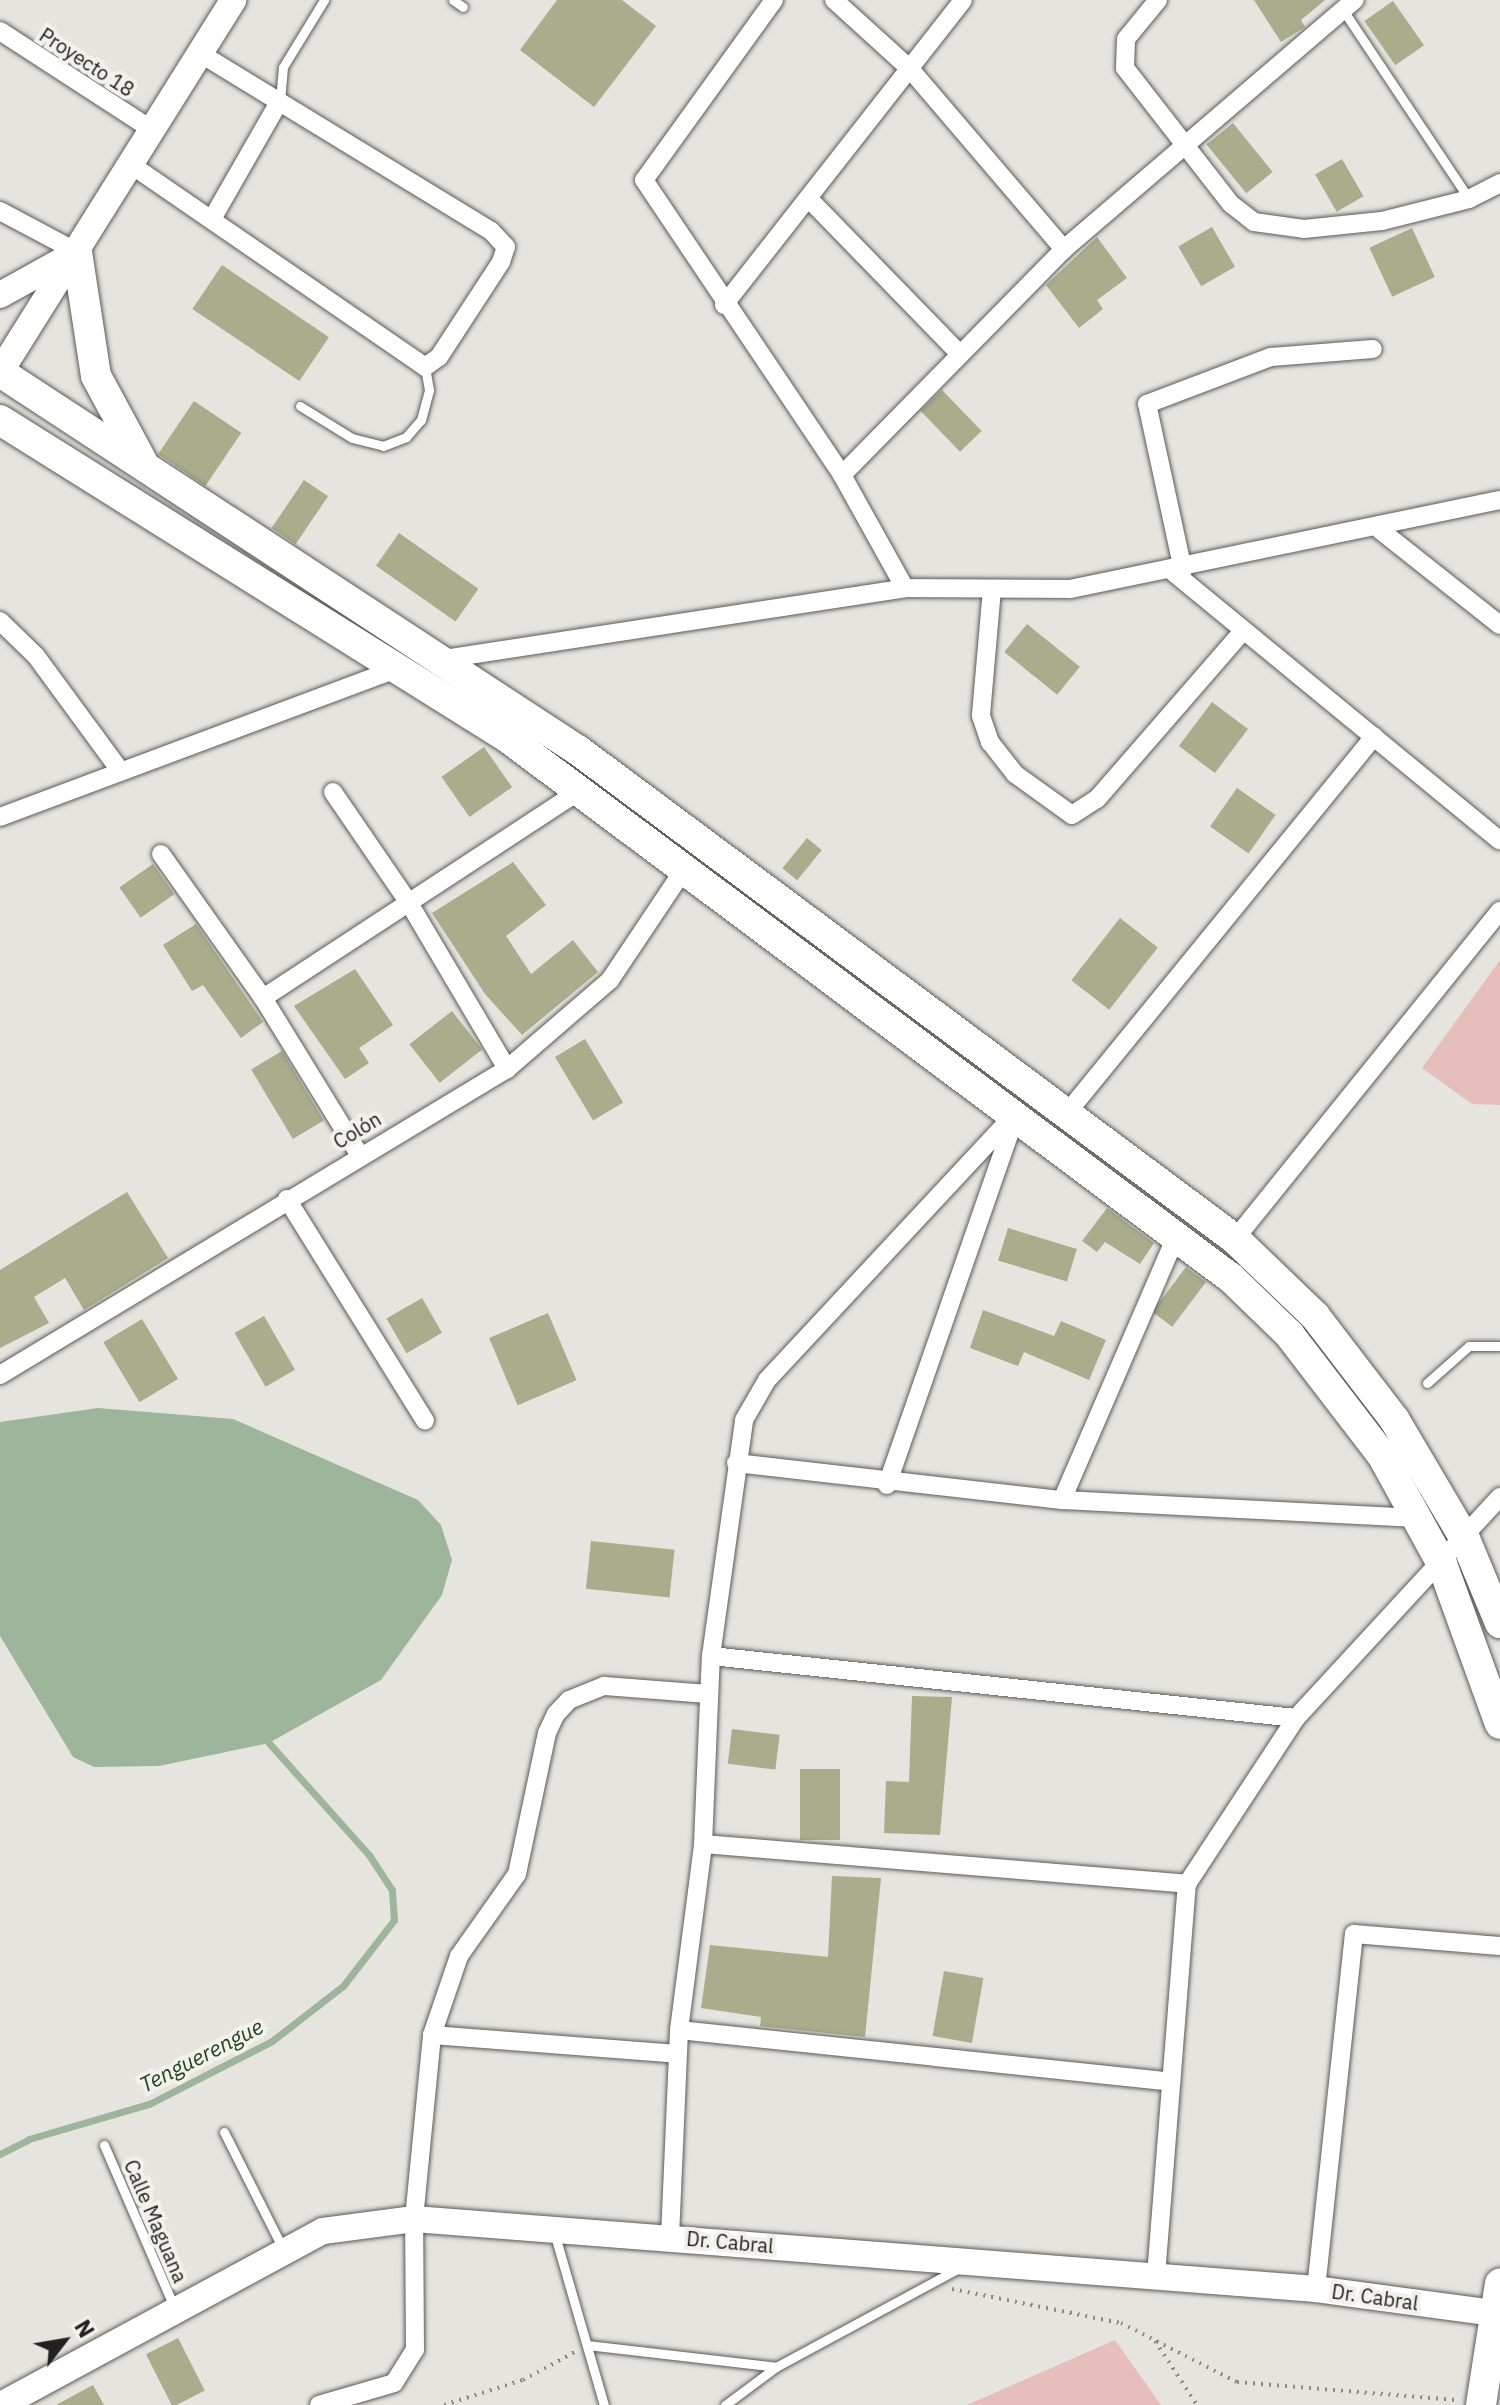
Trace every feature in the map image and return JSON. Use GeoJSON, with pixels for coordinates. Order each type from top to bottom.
{"type":"FeatureCollection","features":[{"type":"Feature","properties":{"kind":"main road"},"geometry":{"type":"LineString","coordinates":[[77,252],[96,376],[145,466]]}},
{"type":"Feature","properties":{"kind":"main road"},"geometry":{"type":"LineString","coordinates":[[0,372],[579,751],[1235,1239],[1315,1316],[1374,1391],[1465,1539],[1500,1623]]}},
{"type":"Feature","properties":{"kind":"main road"},"geometry":{"type":"LineString","coordinates":[[0,420],[401,667],[685,868],[1177,1234],[1289,1334],[1382,1455],[1442,1564],[1500,1724]]}},
{"type":"Feature","properties":{"kind":"main road"},"geometry":{"type":"LineString","coordinates":[[1481,2403],[1498,2314],[1500,2283]]}},
{"type":"Feature","properties":{"kind":"street"},"geometry":{"type":"LineString","coordinates":[[0,372],[233,0]]}},
{"type":"Feature","properties":{"kind":"street"},"geometry":{"type":"LineString","coordinates":[[774,0],[644,180],[724,305],[842,475],[905,588]]}},
{"type":"Feature","properties":{"kind":"street"},"geometry":{"type":"LineString","coordinates":[[834,0],[910,69],[1064,249]]}},
{"type":"Feature","properties":{"kind":"street"},"geometry":{"type":"LineString","coordinates":[[724,305],[811,201],[963,0]]}},
{"type":"Feature","properties":{"kind":"street"},"geometry":{"type":"LineString","coordinates":[[1158,0],[1126,39],[1123,53],[1135,83],[1231,204],[1254,222],[1277,228],[1382,221],[1469,199],[1500,183]]}},
{"type":"Feature","properties":{"kind":"street"},"geometry":{"type":"LineString","coordinates":[[842,475],[958,352],[1064,249],[1183,143],[1349,5]]}},
{"type":"Feature","properties":{"kind":"street","name":"Proyecto 18"},"geometry":{"type":"LineString","coordinates":[[0,31],[151,129]]}},
{"type":"Feature","properties":{"kind":"street"},"geometry":{"type":"LineString","coordinates":[[130,164],[425,367],[439,357],[506,247],[491,231],[198,52]]}},
{"type":"Feature","properties":{"kind":"street"},"geometry":{"type":"LineString","coordinates":[[212,219],[279,102]]}},
{"type":"Feature","properties":{"kind":"street"},"geometry":{"type":"LineString","coordinates":[[811,201],[958,352]]}},
{"type":"Feature","properties":{"kind":"street"},"geometry":{"type":"LineString","coordinates":[[0,211],[77,252]]}},
{"type":"Feature","properties":{"kind":"street"},"geometry":{"type":"LineString","coordinates":[[0,295],[77,252]]}},
{"type":"Feature","properties":{"kind":"street"},"geometry":{"type":"LineString","coordinates":[[1373,349],[1271,357],[1147,404],[1178,571],[1243,631],[1500,841]]}},
{"type":"Feature","properties":{"kind":"street"},"geometry":{"type":"LineString","coordinates":[[0,817],[119,769],[401,667],[905,588],[1070,589],[1178,571],[1380,530],[1500,500]]}},
{"type":"Feature","properties":{"kind":"street"},"geometry":{"type":"LineString","coordinates":[[1380,530],[1500,625]]}},
{"type":"Feature","properties":{"kind":"street"},"geometry":{"type":"LineString","coordinates":[[992,589],[981,716],[990,742],[1015,774],[1072,815],[1097,799],[1243,631]]}},
{"type":"Feature","properties":{"kind":"street"},"geometry":{"type":"LineString","coordinates":[[0,621],[36,656],[119,769]]}},
{"type":"Feature","properties":{"kind":"street"},"geometry":{"type":"LineString","coordinates":[[1067,1113],[1374,736]]}},
{"type":"Feature","properties":{"kind":"street"},"geometry":{"type":"LineString","coordinates":[[263,998],[579,791]]}},
{"type":"Feature","properties":{"kind":"street"},"geometry":{"type":"LineString","coordinates":[[333,792],[409,903],[507,1069]]}},
{"type":"Feature","properties":{"kind":"street"},"geometry":{"type":"LineString","coordinates":[[161,854],[263,998],[359,1154]]}},
{"type":"Feature","properties":{"kind":"street","name":"Colón"},"geometry":{"type":"LineString","coordinates":[[0,1375],[359,1154],[507,1069],[610,980],[685,868]]}},
{"type":"Feature","properties":{"kind":"street"},"geometry":{"type":"LineString","coordinates":[[1235,1239],[1500,910]]}},
{"type":"Feature","properties":{"kind":"street"},"geometry":{"type":"LineString","coordinates":[[670,2237],[677,2054],[703,1844],[711,1656],[744,1420],[767,1380],[1016,1113]]}},
{"type":"Feature","properties":{"kind":"street"},"geometry":{"type":"LineString","coordinates":[[887,1485],[1016,1113]]}},
{"type":"Feature","properties":{"kind":"street"},"geometry":{"type":"LineString","coordinates":[[287,1199],[425,1421]]}},
{"type":"Feature","properties":{"kind":"street"},"geometry":{"type":"LineString","coordinates":[[1062,1500],[1177,1234]]}},
{"type":"Feature","properties":{"kind":"street"},"geometry":{"type":"LineString","coordinates":[[736,1463],[887,1485],[1062,1500],[1418,1518]]}},
{"type":"Feature","properties":{"kind":"street"},"geometry":{"type":"LineString","coordinates":[[1156,2276],[1187,1884],[1296,1718],[1442,1564],[1500,1497]]}},
{"type":"Feature","properties":{"kind":"street"},"geometry":{"type":"LineString","coordinates":[[711,1656],[1296,1718]]}},
{"type":"Feature","properties":{"kind":"street"},"geometry":{"type":"LineString","coordinates":[[319,2405],[394,2383],[408,2369],[415,2350],[414,2219],[432,2035],[459,1956],[517,1874],[547,1733],[556,1714],[569,1700],[604,1686],[709,1694]]}},
{"type":"Feature","properties":{"kind":"street"},"geometry":{"type":"LineString","coordinates":[[703,1844],[1187,1884]]}},
{"type":"Feature","properties":{"kind":"street"},"geometry":{"type":"LineString","coordinates":[[1316,2289],[1354,1934],[1500,1946]]}},
{"type":"Feature","properties":{"kind":"street"},"geometry":{"type":"LineString","coordinates":[[679,2030],[1171,2082]]}},
{"type":"Feature","properties":{"kind":"street"},"geometry":{"type":"LineString","coordinates":[[432,2035],[677,2054]]}},
{"type":"Feature","properties":{"kind":"street","name":"Dr. Cabral"},"geometry":{"type":"LineString","coordinates":[[1,2405],[323,2231],[414,2219],[551,2225],[1316,2289],[1498,2314]]}},
{"type":"Feature","properties":{"kind":"lane"},"geometry":{"type":"LineString","coordinates":[[279,102],[283,67],[324,0]]}},
{"type":"Feature","properties":{"kind":"lane"},"geometry":{"type":"LineString","coordinates":[[453,0],[463,7]]}},
{"type":"Feature","properties":{"kind":"lane"},"geometry":{"type":"LineString","coordinates":[[1349,5],[1469,199]]}},
{"type":"Feature","properties":{"kind":"lane"},"geometry":{"type":"LineString","coordinates":[[300,406],[352,438],[383,446],[406,437],[421,420],[429,390],[425,367]]}},
{"type":"Feature","properties":{"kind":"lane"},"geometry":{"type":"LineString","coordinates":[[1427,1383],[1469,1346],[1500,1346]]}},
{"type":"Feature","properties":{"kind":"lane"},"geometry":{"type":"LineString","coordinates":[[224,2132],[285,2253]]}},
{"type":"Feature","properties":{"kind":"lane","name":"Calle Maguana"},"geometry":{"type":"LineString","coordinates":[[104,2145],[176,2311]]}},
{"type":"Feature","properties":{"kind":"lane"},"geometry":{"type":"LineString","coordinates":[[551,2225],[604,2405]]}},
{"type":"Feature","properties":{"kind":"lane"},"geometry":{"type":"LineString","coordinates":[[725,2405],[776,2367],[971,2261]]}},
{"type":"Feature","properties":{"kind":"lane"},"geometry":{"type":"LineString","coordinates":[[587,2345],[776,2367]]}},
{"type":"Feature","properties":{"kind":"path"},"geometry":{"type":"LineString","coordinates":[[926,2285],[1121,2323],[1237,2382],[1481,2403]]}},
{"type":"Feature","properties":{"kind":"path"},"geometry":{"type":"LineString","coordinates":[[1154,2339],[1197,2405]]}},
{"type":"Feature","properties":{"kind":"path"},"geometry":{"type":"LineString","coordinates":[[444,2405],[523,2380],[587,2345]]}},
{"type":"Feature","properties":{"kind":"shaded area"},"geometry":{"type":"Polygon","coordinates":[[[1500,960],[1500,1105],[1472,1104],[1422,1068],[1500,960]]]}},
{"type":"Feature","properties":{"kind":"shaded area"},"geometry":{"type":"Polygon","coordinates":[[[98,1408],[233,1419],[418,1500],[441,1525],[452,1560],[442,1595],[381,1680],[269,1743],[159,1766],[94,1767],[73,1757],[0,1636],[0,1422],[98,1408]]]}},
{"type":"Feature","properties":{"kind":"shaded area"},"geometry":{"type":"Polygon","coordinates":[[[1115,2340],[1161,2405],[967,2405],[1115,2340]]]}},
{"type":"Feature","properties":{"kind":"building"},"geometry":{"type":"Polygon","coordinates":[[[557,0],[622,0],[656,26],[594,107],[520,50],[557,0]]]}},
{"type":"Feature","properties":{"kind":"building"},"geometry":{"type":"Polygon","coordinates":[[[1254,0],[1325,0],[1301,20],[1305,27],[1281,42],[1254,0]]]}},
{"type":"Feature","properties":{"kind":"building"},"geometry":{"type":"Polygon","coordinates":[[[1393,1],[1424,45],[1395,65],[1364,21],[1393,1]]]}},
{"type":"Feature","properties":{"kind":"building"},"geometry":{"type":"Polygon","coordinates":[[[1233,123],[1273,172],[1246,193],[1207,144],[1233,123]]]}},
{"type":"Feature","properties":{"kind":"building"},"geometry":{"type":"Polygon","coordinates":[[[1342,159],[1364,196],[1337,212],[1315,174],[1342,159]]]}},
{"type":"Feature","properties":{"kind":"building"},"geometry":{"type":"Polygon","coordinates":[[[1212,227],[1235,267],[1201,286],[1178,246],[1212,227]]]}},
{"type":"Feature","properties":{"kind":"building"},"geometry":{"type":"Polygon","coordinates":[[[1412,228],[1435,277],[1392,297],[1369,248],[1412,228]]]}},
{"type":"Feature","properties":{"kind":"building"},"geometry":{"type":"Polygon","coordinates":[[[1097,237],[1127,278],[1097,300],[1103,309],[1079,328],[1046,285],[1097,237]]]}},
{"type":"Feature","properties":{"kind":"building"},"geometry":{"type":"Polygon","coordinates":[[[222,265],[329,337],[299,381],[192,309],[222,265]]]}},
{"type":"Feature","properties":{"kind":"building"},"geometry":{"type":"Polygon","coordinates":[[[942,390],[982,431],[960,452],[920,411],[942,390]]]}},
{"type":"Feature","properties":{"kind":"building"},"geometry":{"type":"Polygon","coordinates":[[[194,401],[241,433],[205,486],[158,454],[194,401]]]}},
{"type":"Feature","properties":{"kind":"building"},"geometry":{"type":"Polygon","coordinates":[[[304,480],[328,496],[296,544],[272,528],[304,480]]]}},
{"type":"Feature","properties":{"kind":"building"},"geometry":{"type":"Polygon","coordinates":[[[399,533],[478,589],[456,621],[376,566],[399,533]]]}},
{"type":"Feature","properties":{"kind":"building"},"geometry":{"type":"Polygon","coordinates":[[[1027,624],[1080,667],[1057,695],[1004,652],[1027,624]]]}},
{"type":"Feature","properties":{"kind":"building"},"geometry":{"type":"Polygon","coordinates":[[[1212,702],[1248,729],[1215,773],[1179,746],[1212,702]]]}},
{"type":"Feature","properties":{"kind":"building"},"geometry":{"type":"Polygon","coordinates":[[[484,747],[512,787],[470,817],[441,777],[484,747]]]}},
{"type":"Feature","properties":{"kind":"building"},"geometry":{"type":"Polygon","coordinates":[[[1237,788],[1276,815],[1249,853],[1210,827],[1237,788]]]}},
{"type":"Feature","properties":{"kind":"building"},"geometry":{"type":"Polygon","coordinates":[[[807,838],[822,850],[797,880],[782,868],[807,838]]]}},
{"type":"Feature","properties":{"kind":"building"},"geometry":{"type":"Polygon","coordinates":[[[513,862],[546,905],[506,936],[531,974],[573,940],[598,972],[522,1035],[485,994],[432,913],[513,862]]]}},
{"type":"Feature","properties":{"kind":"building"},"geometry":{"type":"Polygon","coordinates":[[[153,864],[174,894],[141,918],[119,888],[153,864]]]}},
{"type":"Feature","properties":{"kind":"building"},"geometry":{"type":"Polygon","coordinates":[[[1120,918],[1158,948],[1109,1010],[1071,980],[1120,918]]]}},
{"type":"Feature","properties":{"kind":"building"},"geometry":{"type":"Polygon","coordinates":[[[196,924],[263,1022],[241,1038],[203,985],[192,991],[163,945],[196,924]]]}},
{"type":"Feature","properties":{"kind":"building"},"geometry":{"type":"Polygon","coordinates":[[[355,969],[393,1025],[359,1048],[369,1063],[345,1079],[294,1006],[355,969]]]}},
{"type":"Feature","properties":{"kind":"building"},"geometry":{"type":"Polygon","coordinates":[[[452,1011],[482,1050],[440,1083],[409,1044],[452,1011]]]}},
{"type":"Feature","properties":{"kind":"building"},"geometry":{"type":"Polygon","coordinates":[[[585,1039],[623,1102],[593,1120],[555,1057],[585,1039]]]}},
{"type":"Feature","properties":{"kind":"building"},"geometry":{"type":"Polygon","coordinates":[[[282,1051],[324,1120],[293,1139],[251,1070],[282,1051]]]}},
{"type":"Feature","properties":{"kind":"building"},"geometry":{"type":"Polygon","coordinates":[[[127,1192],[168,1258],[84,1310],[65,1278],[34,1297],[49,1323],[0,1348],[0,1270],[127,1192]]]}},
{"type":"Feature","properties":{"kind":"building"},"geometry":{"type":"Polygon","coordinates":[[[1107,1208],[1154,1243],[1140,1264],[1105,1242],[1097,1252],[1082,1241],[1107,1208]]]}},
{"type":"Feature","properties":{"kind":"building"},"geometry":{"type":"Polygon","coordinates":[[[1008,1228],[1077,1249],[1067,1282],[998,1261],[1008,1228]]]}},
{"type":"Feature","properties":{"kind":"building"},"geometry":{"type":"Polygon","coordinates":[[[1186,1267],[1206,1282],[1172,1327],[1152,1312],[1186,1267]]]}},
{"type":"Feature","properties":{"kind":"building"},"geometry":{"type":"Polygon","coordinates":[[[422,1298],[442,1333],[406,1353],[386,1318],[422,1298]]]}},
{"type":"Feature","properties":{"kind":"building"},"geometry":{"type":"Polygon","coordinates":[[[983,1310],[1054,1336],[1061,1321],[1106,1340],[1089,1380],[1024,1352],[1018,1366],[970,1348],[983,1310]]]}},
{"type":"Feature","properties":{"kind":"building"},"geometry":{"type":"Polygon","coordinates":[[[548,1313],[577,1380],[518,1405],[489,1338],[548,1313]]]}},
{"type":"Feature","properties":{"kind":"building"},"geometry":{"type":"Polygon","coordinates":[[[264,1316],[295,1370],[266,1387],[235,1333],[264,1316]]]}},
{"type":"Feature","properties":{"kind":"building"},"geometry":{"type":"Polygon","coordinates":[[[142,1319],[178,1379],[139,1402],[103,1342],[142,1319]]]}},
{"type":"Feature","properties":{"kind":"building"},"geometry":{"type":"Polygon","coordinates":[[[591,1541],[675,1550],[670,1598],[586,1589],[591,1541]]]}},
{"type":"Feature","properties":{"kind":"building"},"geometry":{"type":"Polygon","coordinates":[[[912,1696],[952,1697],[940,1835],[884,1833],[886,1781],[909,1782],[912,1696]]]}},
{"type":"Feature","properties":{"kind":"building"},"geometry":{"type":"Polygon","coordinates":[[[732,1729],[780,1735],[775,1770],[728,1764],[732,1729]]]}},
{"type":"Feature","properties":{"kind":"building"},"geometry":{"type":"Polygon","coordinates":[[[800,1769],[840,1769],[840,1840],[800,1840],[800,1769]]]}},
{"type":"Feature","properties":{"kind":"building"},"geometry":{"type":"Polygon","coordinates":[[[832,1876],[881,1878],[865,2037],[760,2026],[761,2017],[701,2008],[710,1945],[828,1957],[832,1876]]]}},
{"type":"Feature","properties":{"kind":"building"},"geometry":{"type":"Polygon","coordinates":[[[944,1971],[983,1978],[972,2043],[933,2036],[944,1971]]]}},
{"type":"Feature","properties":{"kind":"building"},"geometry":{"type":"Polygon","coordinates":[[[178,2338],[205,2391],[172,2405],[146,2354],[178,2338]]]}},
{"type":"Feature","properties":{"kind":"building"},"geometry":{"type":"Polygon","coordinates":[[[93,2385],[104,2405],[56,2405],[93,2385]]]}},
{"type":"Feature","properties":{"kind":"waterway","name":"Tenguerengue"},"geometry":{"type":"LineString","coordinates":[[0,2154],[29,2139],[149,2104],[272,2041],[343,1986],[394,1920],[392,1890],[369,1855],[269,1743]]}}]}
